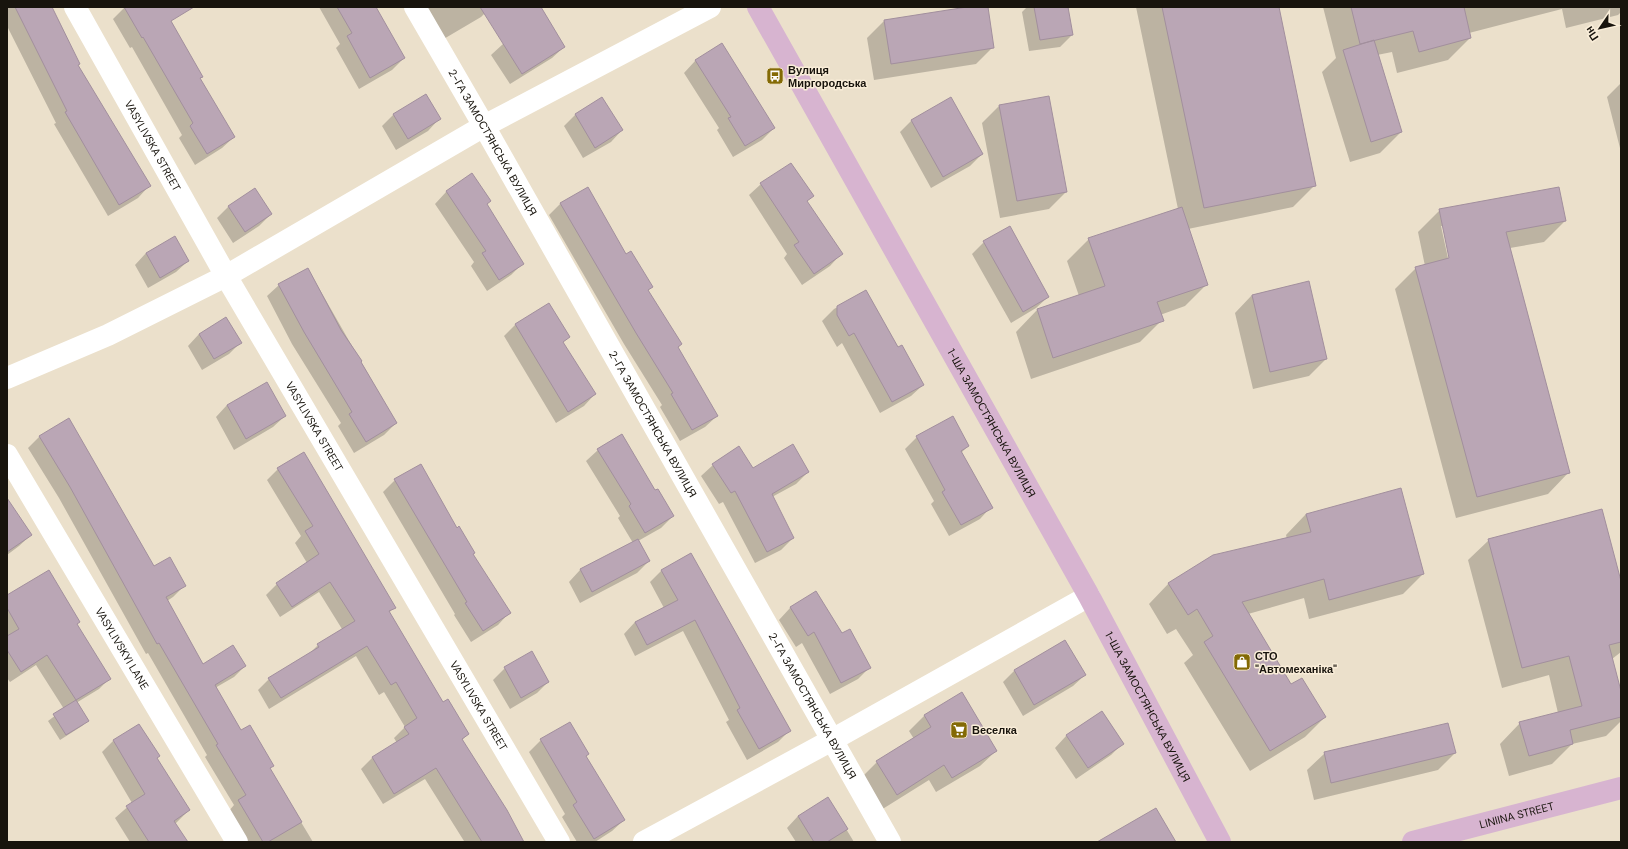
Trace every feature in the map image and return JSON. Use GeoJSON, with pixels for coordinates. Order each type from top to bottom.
{"type":"FeatureCollection","features":[{"type":"Feature","properties":{"kind":"main road","name":"1-ША ЗАМОСТЯНСЬКА ВУЛИЦЯ"},"geometry":{"type":"LineString","coordinates":[[758,7],[1089,596],[1220,842]]}},
{"type":"Feature","properties":{"kind":"main road","name":"LINIINA STREET"},"geometry":{"type":"LineString","coordinates":[[1413,842],[1621,788]]}},
{"type":"Feature","properties":{"kind":"street","name":"VASYLIVSKA STREET"},"geometry":{"type":"LineString","coordinates":[[75,7],[226,276],[559,842]]}},
{"type":"Feature","properties":{"kind":"street","name":"2-ГА ЗАМОСТЯНСЬКА ВУЛИЦЯ"},"geometry":{"type":"LineString","coordinates":[[414,7],[484,126],[890,842]]}},
{"type":"Feature","properties":{"kind":"street"},"geometry":{"type":"LineString","coordinates":[[7,378],[108,335],[226,276],[484,126],[710,7]]}},
{"type":"Feature","properties":{"kind":"street","name":"VASYLIVSKYI LANE"},"geometry":{"type":"LineString","coordinates":[[7,455],[237,842]]}},
{"type":"Feature","properties":{"kind":"street"},"geometry":{"type":"LineString","coordinates":[[644,842],[832,740],[1089,596]]}},
{"type":"Feature","properties":{"kind":"building"},"geometry":{"type":"Polygon","coordinates":[[[15,7],[52,7],[80,64],[78,65],[151,186],[119,205],[65,112],[67,111],[15,7]]]}},
{"type":"Feature","properties":{"kind":"building"},"geometry":{"type":"Polygon","coordinates":[[[124,7],[194,7],[171,21],[203,77],[200,78],[235,137],[207,154],[190,126],[193,123],[124,7]]]}},
{"type":"Feature","properties":{"kind":"building"},"geometry":{"type":"Polygon","coordinates":[[[337,7],[376,7],[405,58],[370,78],[347,36],[352,33],[337,7]]]}},
{"type":"Feature","properties":{"kind":"building"},"geometry":{"type":"Polygon","coordinates":[[[480,7],[541,7],[565,47],[522,74],[480,7]]]}},
{"type":"Feature","properties":{"kind":"building"},"geometry":{"type":"Polygon","coordinates":[[[967,7],[988,7],[994,48],[891,64],[884,20],[967,7]]]}},
{"type":"Feature","properties":{"kind":"building"},"geometry":{"type":"Polygon","coordinates":[[[1034,7],[1068,7],[1073,35],[1040,40],[1034,7]]]}},
{"type":"Feature","properties":{"kind":"building"},"geometry":{"type":"Polygon","coordinates":[[[1162,7],[1279,7],[1316,186],[1204,208],[1162,7]]]}},
{"type":"Feature","properties":{"kind":"building"},"geometry":{"type":"Polygon","coordinates":[[[1351,7],[1464,7],[1471,38],[1419,52],[1413,31],[1360,44],[1351,7]]]}},
{"type":"Feature","properties":{"kind":"building"},"geometry":{"type":"Polygon","coordinates":[[[1374,40],[1402,132],[1371,142],[1343,50],[1374,40]]]}},
{"type":"Feature","properties":{"kind":"building"},"geometry":{"type":"Polygon","coordinates":[[[722,43],[775,128],[745,146],[728,118],[731,117],[695,60],[722,43]]]}},
{"type":"Feature","properties":{"kind":"building"},"geometry":{"type":"Polygon","coordinates":[[[426,94],[441,119],[408,139],[393,114],[426,94]]]}},
{"type":"Feature","properties":{"kind":"building"},"geometry":{"type":"Polygon","coordinates":[[[1049,96],[1067,192],[1017,201],[999,105],[1049,96]]]}},
{"type":"Feature","properties":{"kind":"building"},"geometry":{"type":"Polygon","coordinates":[[[602,97],[623,130],[595,148],[575,114],[602,97]]]}},
{"type":"Feature","properties":{"kind":"building"},"geometry":{"type":"Polygon","coordinates":[[[951,97],[983,154],[943,177],[911,120],[951,97]]]}},
{"type":"Feature","properties":{"kind":"building"},"geometry":{"type":"Polygon","coordinates":[[[791,163],[814,196],[807,201],[843,254],[814,274],[794,245],[799,242],[760,183],[791,163]]]}},
{"type":"Feature","properties":{"kind":"building"},"geometry":{"type":"Polygon","coordinates":[[[472,173],[491,201],[487,204],[524,264],[499,280],[482,253],[486,251],[446,191],[472,173]]]}},
{"type":"Feature","properties":{"kind":"building"},"geometry":{"type":"Polygon","coordinates":[[[588,187],[626,254],[631,251],[653,287],[648,290],[682,344],[678,347],[718,416],[692,430],[671,394],[673,393],[560,203],[588,187]]]}},
{"type":"Feature","properties":{"kind":"building"},"geometry":{"type":"Polygon","coordinates":[[[1559,187],[1566,221],[1506,232],[1570,473],[1477,497],[1415,267],[1449,258],[1439,209],[1559,187]]]}},
{"type":"Feature","properties":{"kind":"building"},"geometry":{"type":"Polygon","coordinates":[[[255,188],[272,214],[245,232],[228,206],[255,188]]]}},
{"type":"Feature","properties":{"kind":"building"},"geometry":{"type":"Polygon","coordinates":[[[1182,207],[1208,285],[1157,302],[1164,321],[1053,358],[1037,309],[1105,286],[1088,238],[1182,207]]]}},
{"type":"Feature","properties":{"kind":"building"},"geometry":{"type":"Polygon","coordinates":[[[1010,226],[1049,297],[1023,312],[983,241],[1010,226]]]}},
{"type":"Feature","properties":{"kind":"building"},"geometry":{"type":"Polygon","coordinates":[[[175,236],[189,261],[160,278],[146,253],[175,236]]]}},
{"type":"Feature","properties":{"kind":"building"},"geometry":{"type":"Polygon","coordinates":[[[308,268],[341,330],[362,361],[361,362],[397,423],[366,442],[349,414],[352,412],[304,332],[278,284],[308,268]]]}},
{"type":"Feature","properties":{"kind":"building"},"geometry":{"type":"Polygon","coordinates":[[[1309,281],[1327,359],[1270,372],[1252,295],[1309,281]]]}},
{"type":"Feature","properties":{"kind":"building"},"geometry":{"type":"Polygon","coordinates":[[[866,290],[898,347],[902,345],[924,385],[892,402],[854,333],[849,336],[837,315],[837,306],[866,290]]]}},
{"type":"Feature","properties":{"kind":"building"},"geometry":{"type":"Polygon","coordinates":[[[549,303],[570,337],[563,342],[596,394],[568,412],[515,324],[549,303]]]}},
{"type":"Feature","properties":{"kind":"building"},"geometry":{"type":"Polygon","coordinates":[[[226,317],[242,343],[214,359],[199,334],[226,317]]]}},
{"type":"Feature","properties":{"kind":"building"},"geometry":{"type":"Polygon","coordinates":[[[267,382],[286,416],[246,439],[227,405],[267,382]]]}},
{"type":"Feature","properties":{"kind":"building"},"geometry":{"type":"Polygon","coordinates":[[[953,416],[969,446],[961,451],[993,508],[961,525],[942,492],[945,490],[916,436],[953,416]]]}},
{"type":"Feature","properties":{"kind":"building"},"geometry":{"type":"Polygon","coordinates":[[[69,418],[154,566],[170,557],[186,586],[166,597],[203,664],[233,645],[246,666],[215,685],[241,730],[250,725],[274,766],[270,768],[302,822],[268,842],[263,842],[238,800],[246,795],[159,643],[157,644],[70,487],[39,436],[69,418]]]}},
{"type":"Feature","properties":{"kind":"building"},"geometry":{"type":"Polygon","coordinates":[[[622,434],[655,490],[658,489],[674,516],[645,533],[629,506],[631,504],[597,449],[622,434]]]}},
{"type":"Feature","properties":{"kind":"building"},"geometry":{"type":"Polygon","coordinates":[[[793,444],[809,472],[772,494],[794,538],[767,552],[735,491],[731,493],[712,464],[739,446],[753,468],[793,444]]]}},
{"type":"Feature","properties":{"kind":"building"},"geometry":{"type":"Polygon","coordinates":[[[304,452],[396,608],[389,611],[443,702],[448,699],[469,734],[462,739],[507,810],[524,842],[482,842],[436,768],[394,794],[372,757],[409,734],[404,727],[417,718],[396,682],[391,685],[367,646],[281,698],[268,678],[319,647],[317,644],[355,621],[330,582],[292,607],[276,583],[319,554],[305,531],[313,526],[277,468],[304,452]]]}},
{"type":"Feature","properties":{"kind":"building"},"geometry":{"type":"Polygon","coordinates":[[[421,464],[457,528],[459,526],[475,553],[473,554],[511,613],[483,631],[465,603],[467,602],[394,479],[421,464]]]}},
{"type":"Feature","properties":{"kind":"building"},"geometry":{"type":"Polygon","coordinates":[[[1401,488],[1424,574],[1329,600],[1324,579],[1242,602],[1291,684],[1302,678],[1326,717],[1270,751],[1204,642],[1213,636],[1197,609],[1188,615],[1168,583],[1213,555],[1311,532],[1306,514],[1401,488]]]}},
{"type":"Feature","properties":{"kind":"building"},"geometry":{"type":"Polygon","coordinates":[[[7,498],[32,535],[7,552],[7,498]]]}},
{"type":"Feature","properties":{"kind":"building"},"geometry":{"type":"Polygon","coordinates":[[[1602,509],[1621,581],[1621,642],[1609,645],[1621,691],[1621,717],[1570,730],[1573,744],[1529,756],[1519,722],[1582,706],[1569,656],[1522,668],[1488,539],[1602,509]]]}},
{"type":"Feature","properties":{"kind":"building"},"geometry":{"type":"Polygon","coordinates":[[[638,539],[650,561],[592,592],[580,569],[638,539]]]}},
{"type":"Feature","properties":{"kind":"building"},"geometry":{"type":"Polygon","coordinates":[[[691,553],[791,731],[759,749],[737,710],[740,708],[695,620],[647,645],[635,622],[678,600],[661,570],[691,553]]]}},
{"type":"Feature","properties":{"kind":"building"},"geometry":{"type":"Polygon","coordinates":[[[49,570],[80,622],[77,624],[111,679],[76,700],[47,655],[21,672],[7,650],[7,636],[19,629],[7,608],[7,595],[49,570]]]}},
{"type":"Feature","properties":{"kind":"building"},"geometry":{"type":"Polygon","coordinates":[[[816,591],[842,633],[850,629],[871,668],[841,683],[814,632],[808,636],[790,607],[816,591]]]}},
{"type":"Feature","properties":{"kind":"building"},"geometry":{"type":"Polygon","coordinates":[[[1065,640],[1086,675],[1034,705],[1014,670],[1065,640]]]}},
{"type":"Feature","properties":{"kind":"building"},"geometry":{"type":"Polygon","coordinates":[[[532,651],[549,682],[521,698],[504,667],[532,651]]]}},
{"type":"Feature","properties":{"kind":"building"},"geometry":{"type":"Polygon","coordinates":[[[962,692],[997,751],[952,778],[944,765],[897,795],[876,761],[931,727],[924,715],[962,692]]]}},
{"type":"Feature","properties":{"kind":"building"},"geometry":{"type":"Polygon","coordinates":[[[76,700],[89,721],[66,735],[53,714],[76,700]]]}},
{"type":"Feature","properties":{"kind":"building"},"geometry":{"type":"Polygon","coordinates":[[[1102,711],[1124,744],[1088,768],[1066,735],[1102,711]]]}},
{"type":"Feature","properties":{"kind":"building"},"geometry":{"type":"Polygon","coordinates":[[[570,722],[589,754],[586,756],[625,820],[594,839],[573,805],[577,802],[540,739],[570,722]]]}},
{"type":"Feature","properties":{"kind":"building"},"geometry":{"type":"Polygon","coordinates":[[[1448,723],[1456,753],[1331,783],[1324,752],[1448,723]]]}},
{"type":"Feature","properties":{"kind":"building"},"geometry":{"type":"Polygon","coordinates":[[[139,724],[160,756],[157,758],[190,810],[174,821],[188,842],[149,842],[126,806],[145,794],[113,740],[139,724]]]}},
{"type":"Feature","properties":{"kind":"building"},"geometry":{"type":"Polygon","coordinates":[[[828,797],[848,829],[827,842],[814,842],[798,816],[828,797]]]}},
{"type":"Feature","properties":{"kind":"building"},"geometry":{"type":"Polygon","coordinates":[[[1156,808],[1176,842],[1097,842],[1156,808]]]}},
{"type":"Feature","properties":{"kind":"place","name":"Вулиця Миргородська"},"geometry":{"type":"Point","coordinates":[775,76]}},
{"type":"Feature","properties":{"kind":"place","name":"СТО \"Автомеханіка\""},"geometry":{"type":"Point","coordinates":[1242,662]}},
{"type":"Feature","properties":{"kind":"place","name":"Веселка"},"geometry":{"type":"Point","coordinates":[959,730]}}]}
